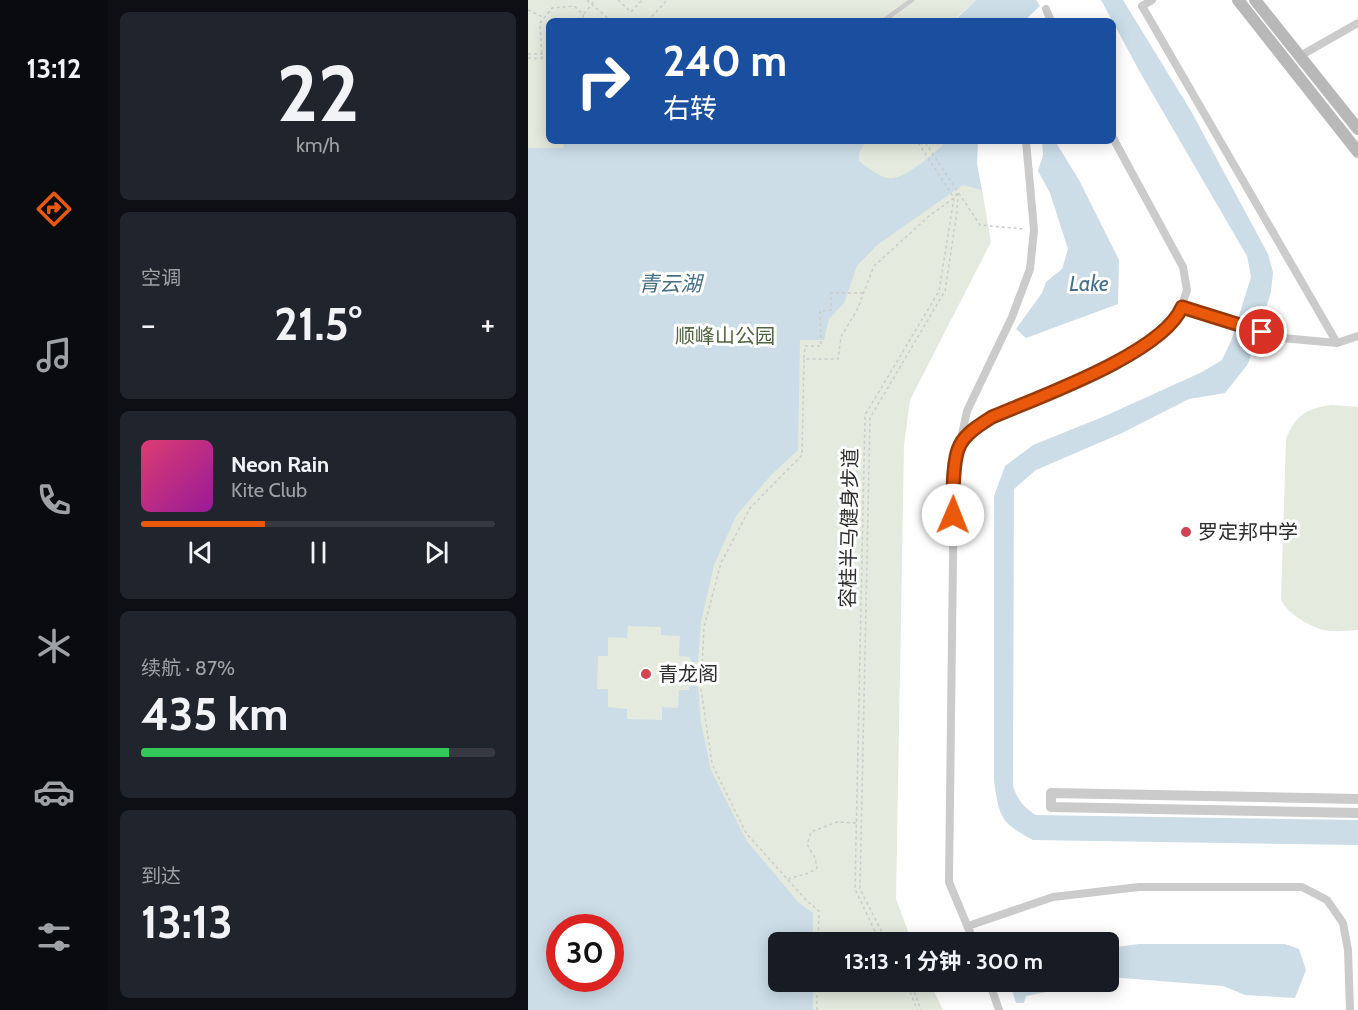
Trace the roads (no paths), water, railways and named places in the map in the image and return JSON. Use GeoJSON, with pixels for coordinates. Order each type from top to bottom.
{"type":"FeatureCollection","features":[{"type":"Feature","properties":{"kind":"main road"},"geometry":{"type":"LineString","coordinates":[[1238,0],[1358,152]]}},
{"type":"Feature","properties":{"kind":"main road"},"geometry":{"type":"LineString","coordinates":[[1255,0],[1358,129]]}},
{"type":"Feature","properties":{"kind":"street"},"geometry":{"type":"LineString","coordinates":[[1152,0],[1142,6],[1337,343]]}},
{"type":"Feature","properties":{"kind":"street"},"geometry":{"type":"LineString","coordinates":[[1046,9],[1050,18]]}},
{"type":"Feature","properties":{"kind":"street"},"geometry":{"type":"LineString","coordinates":[[1300,56],[1358,23]]}},
{"type":"Feature","properties":{"kind":"street"},"geometry":{"type":"LineString","coordinates":[[960,445],[975,429],[992,417],[1119,362],[1149,344],[1179,314],[1187,290],[1184,267],[1116,143]]}},
{"type":"Feature","properties":{"kind":"street"},"geometry":{"type":"LineString","coordinates":[[970,932],[949,882],[953,486],[967,411],[1012,317],[1030,269],[1034,230],[1026,144]]}},
{"type":"Feature","properties":{"kind":"street"},"geometry":{"type":"LineString","coordinates":[[1182,307],[1282,338],[1337,343],[1358,336]]}},
{"type":"Feature","properties":{"kind":"street"},"geometry":{"type":"LineString","coordinates":[[1358,799],[1051,793],[1051,807],[1358,813]]}},
{"type":"Feature","properties":{"kind":"street"},"geometry":{"type":"LineString","coordinates":[[968,926],[1053,897],[1139,887],[1302,887],[1327,900],[1343,923],[1348,950],[1350,1010]]}},
{"type":"Feature","properties":{"kind":"street"},"geometry":{"type":"LineString","coordinates":[[993,992],[999,1010]]}},
{"type":"Feature","properties":{"kind":"lane"},"geometry":{"type":"LineString","coordinates":[[887,18],[912,0]]}},
{"type":"Feature","properties":{"kind":"water"},"geometry":{"type":"Polygon","coordinates":[[[976,0],[1036,0],[1040,6],[1027,18],[957,18],[976,0]]]}},
{"type":"Feature","properties":{"kind":"water"},"geometry":{"type":"Polygon","coordinates":[[[1101,0],[1123,0],[1191,111],[1268,254],[1273,272],[1271,292],[1248,364],[1225,393],[1189,399],[1122,433],[1036,470],[1014,489],[1013,786],[1021,803],[1036,815],[1358,820],[1358,845],[1033,840],[1014,829],[1003,818],[1000,811],[994,781],[994,496],[1005,466],[1033,445],[1105,416],[1202,372],[1222,360],[1231,341],[1251,277],[1247,256],[1141,74],[1116,28],[1116,18],[1111,18],[1101,0]]]}},
{"type":"Feature","properties":{"kind":"water","name":"青云湖"},"geometry":{"type":"Polygon","coordinates":[[[564,144],[864,144],[859,153],[859,161],[880,175],[894,178],[909,172],[942,144],[978,144],[977,164],[982,190],[963,185],[877,245],[857,266],[844,303],[829,319],[824,340],[800,340],[798,450],[771,475],[736,516],[714,565],[701,622],[698,662],[691,662],[690,657],[679,656],[680,636],[661,635],[661,627],[628,626],[627,638],[608,637],[608,656],[598,656],[597,689],[608,689],[608,707],[627,709],[627,719],[662,720],[662,707],[678,708],[679,690],[689,690],[689,686],[698,686],[701,723],[711,770],[746,840],[799,903],[813,913],[813,932],[768,932],[768,992],[813,992],[813,1010],[528,1010],[528,148],[563,148],[564,144]]]}},
{"type":"Feature","properties":{"kind":"water","name":"Lake"},"geometry":{"type":"Polygon","coordinates":[[[1042,144],[1057,144],[1079,180],[1119,260],[1118,304],[1026,338],[1016,329],[1042,293],[1046,282],[1062,269],[1068,249],[1050,193],[1038,171],[1043,155],[1042,144]]]}},
{"type":"Feature","properties":{"kind":"water"},"geometry":{"type":"Polygon","coordinates":[[[1139,944],[1285,944],[1299,949],[1306,970],[1295,998],[1245,995],[1223,986],[1119,978],[1119,947],[1139,944]]]}},
{"type":"Feature","properties":{"kind":"water"},"geometry":{"type":"Polygon","coordinates":[[[1012,992],[1047,992],[1026,996],[1024,1003],[1016,1003],[1012,992]]]}},
{"type":"Feature","properties":{"kind":"place","name":"罗定邦中学"},"geometry":{"type":"Point","coordinates":[1186,532]}},
{"type":"Feature","properties":{"kind":"place","name":"青龙阁"},"geometry":{"type":"Point","coordinates":[646,674]}},
{"type":"Feature","properties":{"kind":"park label","name":"顺峰山公园"},"geometry":{"type":"Point","coordinates":[725,336]}}]}
